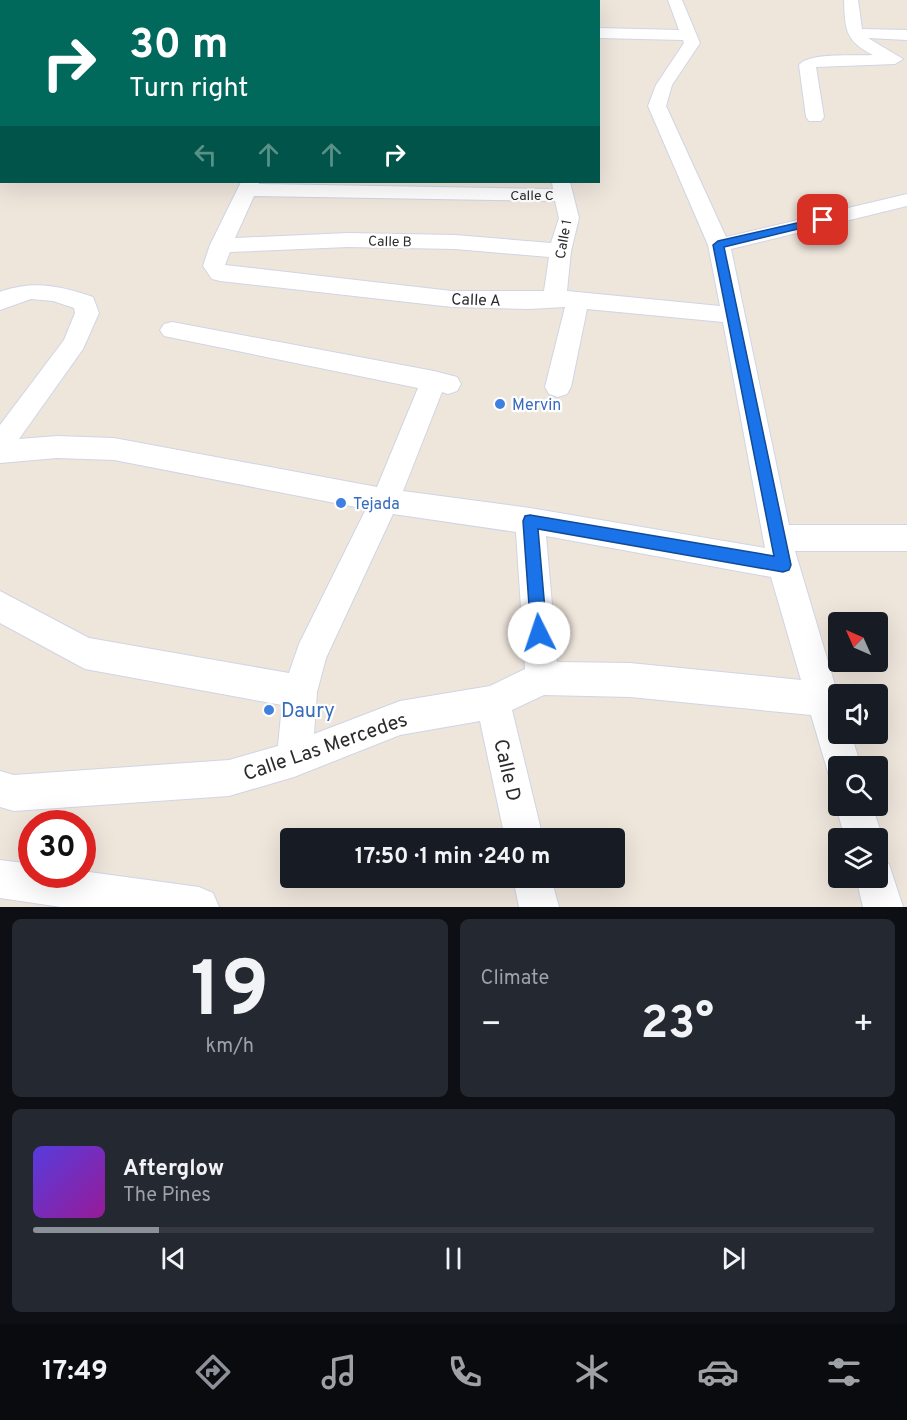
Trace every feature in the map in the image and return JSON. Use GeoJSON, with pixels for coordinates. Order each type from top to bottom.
{"type":"FeatureCollection","features":[{"type":"Feature","properties":{"kind":"street"},"geometry":{"type":"LineString","coordinates":[[675,0],[692,43],[664,86],[657,106],[718,245],[781,551],[840,756]]}},
{"type":"Feature","properties":{"kind":"street"},"geometry":{"type":"LineString","coordinates":[[851,0],[854,33],[861,41],[901,60]]}},
{"type":"Feature","properties":{"kind":"street"},"geometry":{"type":"LineString","coordinates":[[600,33],[689,35]]}},
{"type":"Feature","properties":{"kind":"street"},"geometry":{"type":"LineString","coordinates":[[854,33],[907,34]]}},
{"type":"Feature","properties":{"kind":"street"},"geometry":{"type":"LineString","coordinates":[[815,117],[807,65],[812,62],[901,60]]}},
{"type":"Feature","properties":{"kind":"street"},"geometry":{"type":"LineString","coordinates":[[220,245],[249,185]]}},
{"type":"Feature","properties":{"kind":"street","name":"Calle C"},"geometry":{"type":"LineString","coordinates":[[249,185],[563,188]]}},
{"type":"Feature","properties":{"kind":"street","name":"Calle 1"},"geometry":{"type":"LineString","coordinates":[[558,387],[566,299],[560,251],[569,218],[563,188]]}},
{"type":"Feature","properties":{"kind":"street"},"geometry":{"type":"LineString","coordinates":[[718,245],[907,200]]}},
{"type":"Feature","properties":{"kind":"street","name":"Calle B"},"geometry":{"type":"LineString","coordinates":[[220,245],[348,240],[408,241],[455,242],[560,251]]}},
{"type":"Feature","properties":{"kind":"street","name":"Calle A"},"geometry":{"type":"LineString","coordinates":[[220,245],[214,267],[220,274],[452,299],[529,301],[566,299],[732,315]]}},
{"type":"Feature","properties":{"kind":"street"},"geometry":{"type":"LineString","coordinates":[[0,302],[14,293],[31,290],[60,294],[85,303],[87,314],[75,343],[0,445]]}},
{"type":"Feature","properties":{"kind":"street"},"geometry":{"type":"LineString","coordinates":[[172,330],[441,382],[310,655],[300,692],[294,759]]}},
{"type":"Feature","properties":{"kind":"street"},"geometry":{"type":"LineString","coordinates":[[0,452],[57,447],[114,449],[385,501],[781,551],[907,538]]}},
{"type":"Feature","properties":{"kind":"street"},"geometry":{"type":"LineString","coordinates":[[530,521],[542,678]]}},
{"type":"Feature","properties":{"kind":"street"},"geometry":{"type":"LineString","coordinates":[[0,606],[85,653],[300,692]]}},
{"type":"Feature","properties":{"kind":"street","name":"Calle Las Mercedes"},"geometry":{"type":"LineString","coordinates":[[0,789],[14,793],[229,778],[294,759],[400,718],[493,702],[542,678],[630,680],[823,699]]}},
{"type":"Feature","properties":{"kind":"street","name":"Calle D"},"geometry":{"type":"LineString","coordinates":[[493,702],[522,828]]}},
{"type":"Feature","properties":{"kind":"street"},"geometry":{"type":"LineString","coordinates":[[0,879],[199,907]]}},
{"type":"Feature","properties":{"kind":"street"},"geometry":{"type":"LineString","coordinates":[[534,888],[539,907]]}},
{"type":"Feature","properties":{"kind":"street"},"geometry":{"type":"LineString","coordinates":[[878,888],[883,907]]}},
{"type":"Feature","properties":{"kind":"place","name":"Mervin"},"geometry":{"type":"Point","coordinates":[500,404]}},
{"type":"Feature","properties":{"kind":"place","name":"Tejada"},"geometry":{"type":"Point","coordinates":[341,503]}},
{"type":"Feature","properties":{"kind":"place","name":"Daury"},"geometry":{"type":"Point","coordinates":[269,710]}},
{"type":"Feature","properties":{"kind":"route"},"geometry":{"type":"LineString","coordinates":[[539,633],[530,521],[783,565],[718,245],[823,220]]}}]}
